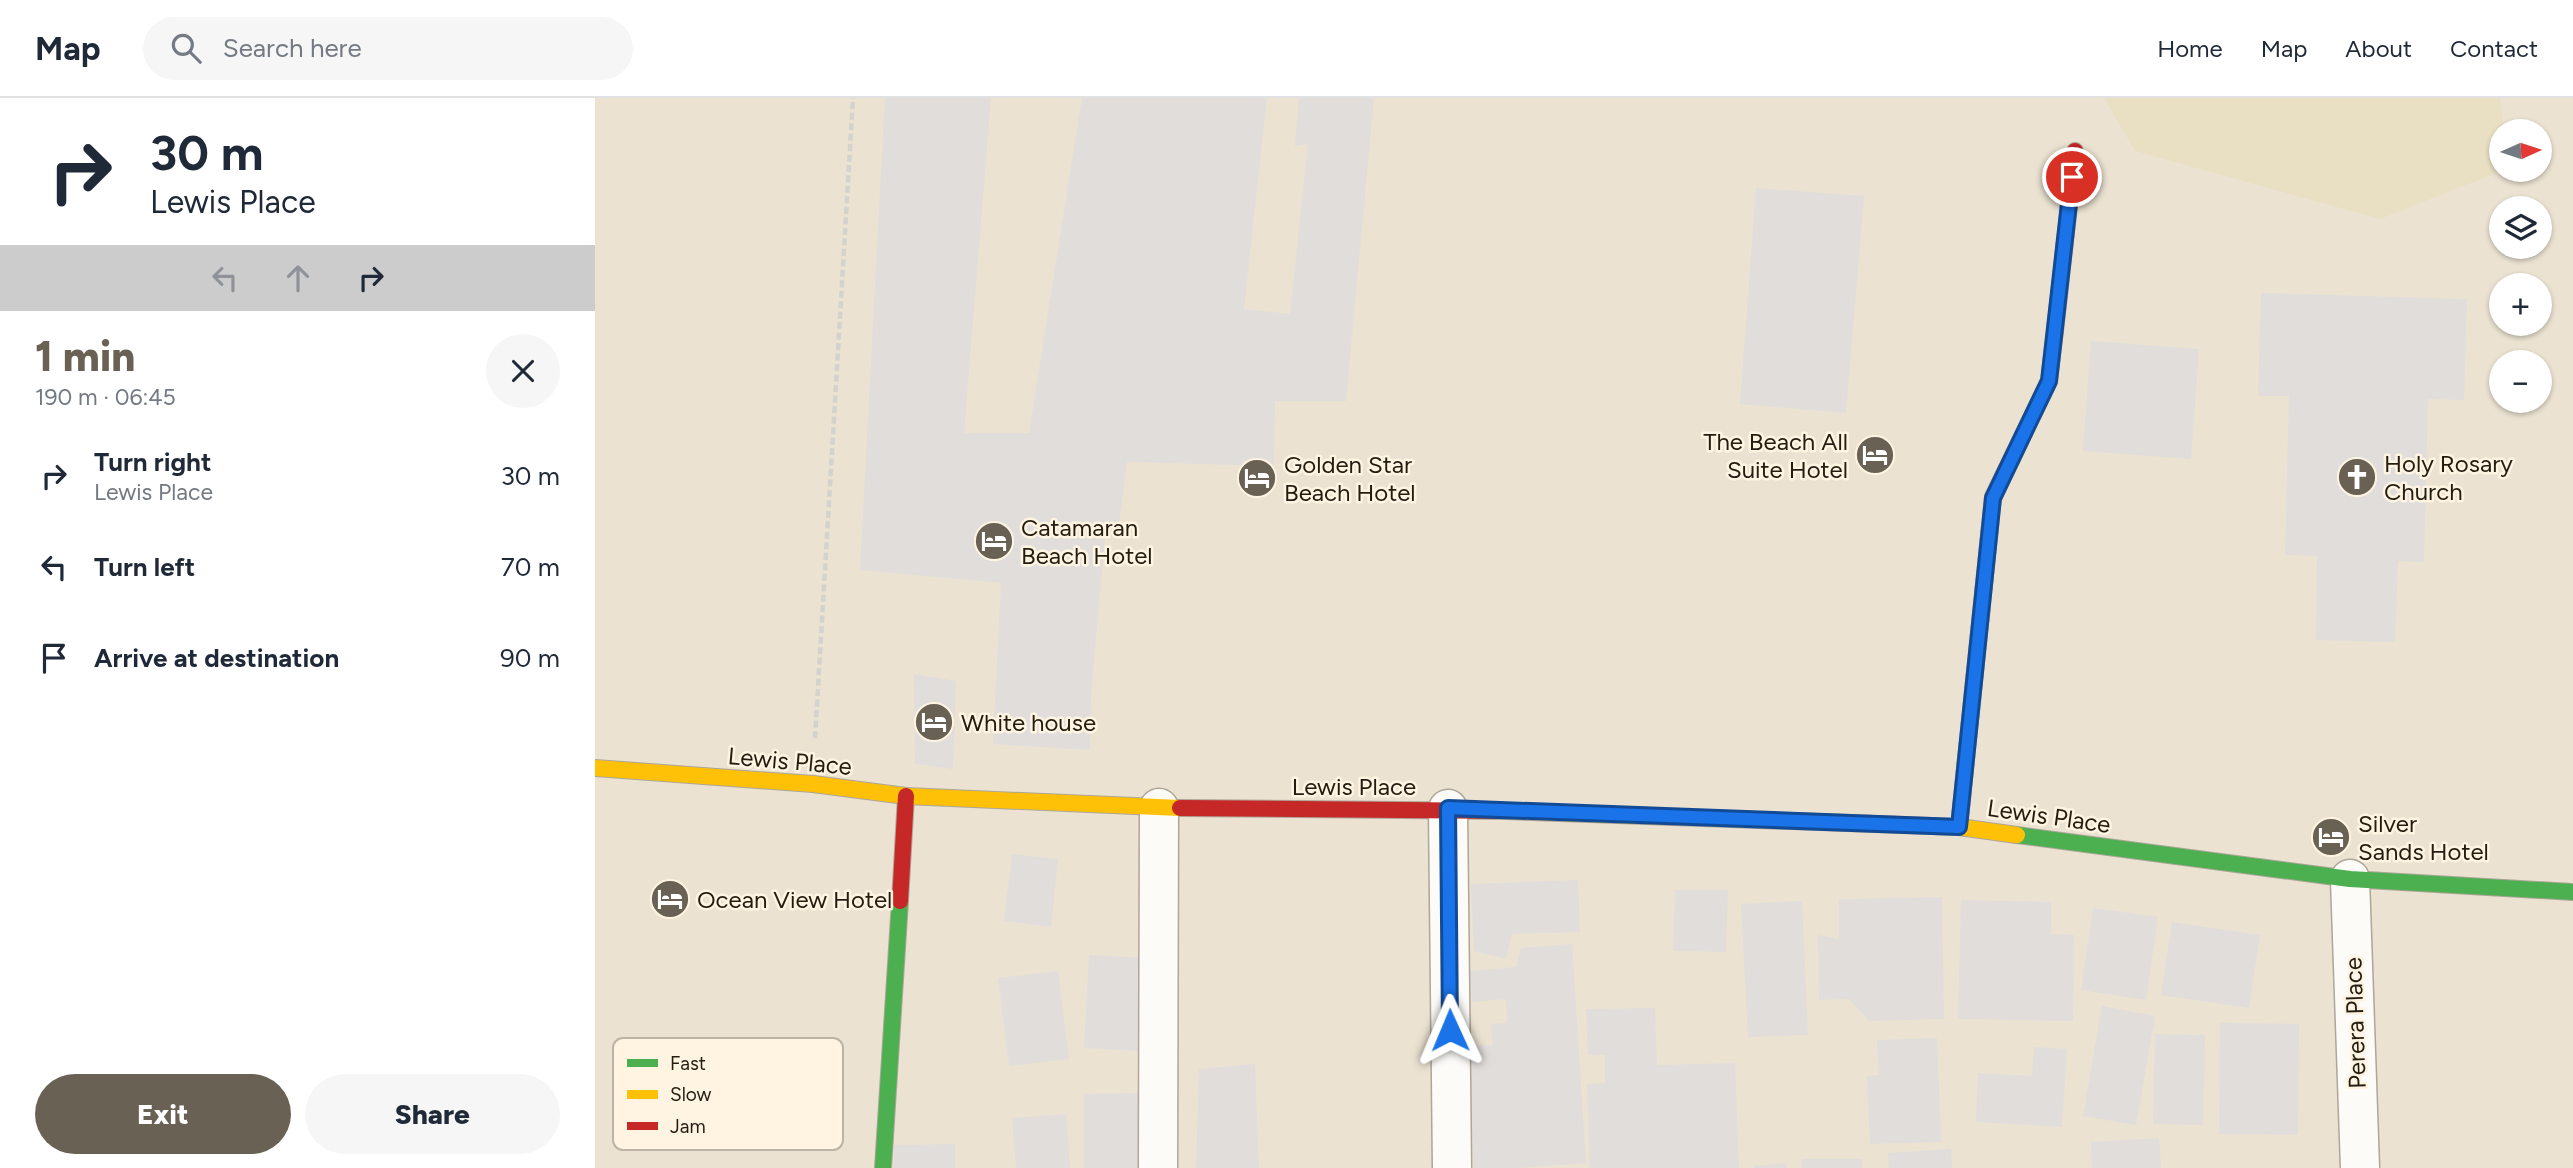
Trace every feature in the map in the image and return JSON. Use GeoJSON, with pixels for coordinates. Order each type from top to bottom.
{"type":"FeatureCollection","features":[{"type":"Feature","properties":{"kind":"street"},"geometry":{"type":"LineString","coordinates":[[1959,827],[1993,498],[2049,381],[2075,151]]}},
{"type":"Feature","properties":{"kind":"street","name":"Lewis Place"},"geometry":{"type":"LineString","coordinates":[[595,768],[813,784],[906,796],[1159,808],[1448,808],[1959,827],[2350,879],[2573,892]]}},
{"type":"Feature","properties":{"kind":"street"},"geometry":{"type":"LineString","coordinates":[[883,1168],[906,796]]}},
{"type":"Feature","properties":{"kind":"street"},"geometry":{"type":"LineString","coordinates":[[1158,1168],[1159,808]]}},
{"type":"Feature","properties":{"kind":"street"},"geometry":{"type":"LineString","coordinates":[[1448,808],[1451,1168]]}},
{"type":"Feature","properties":{"kind":"street","name":"Perera Place"},"geometry":{"type":"LineString","coordinates":[[2350,879],[2360,1168]]}},
{"type":"Feature","properties":{"kind":"path"},"geometry":{"type":"LineString","coordinates":[[813,784],[853,98]]}},
{"type":"Feature","properties":{"kind":"sand"},"geometry":{"type":"Polygon","coordinates":[[[2104,98],[2500,98],[2503,119],[2489,119],[2489,176],[2380,219],[2135,151],[2104,98]]]}},
{"type":"Feature","properties":{"kind":"building","name":"Catamaran Beach Hotel"},"geometry":{"type":"Polygon","coordinates":[[[885,98],[991,98],[964,433],[1029,433],[1082,98],[1267,98],[1244,309],[1290,314],[1308,144],[1295,146],[1299,98],[1374,98],[1346,401],[1275,401],[1274,466],[1127,462],[1117,537],[1105,536],[1091,695],[1090,750],[993,744],[1001,583],[860,570],[885,98]]]}},
{"type":"Feature","properties":{"kind":"building"},"geometry":{"type":"Polygon","coordinates":[[[1756,188],[1864,196],[1846,413],[1740,404],[1756,188]]]}},
{"type":"Feature","properties":{"kind":"building","name":"Holy Rosary Church"},"geometry":{"type":"Polygon","coordinates":[[[2261,293],[2467,299],[2464,400],[2428,399],[2424,562],[2398,561],[2395,642],[2316,640],[2317,556],[2285,555],[2289,396],[2258,396],[2261,293]]]}},
{"type":"Feature","properties":{"kind":"building"},"geometry":{"type":"Polygon","coordinates":[[[2091,341],[2199,349],[2191,459],[2083,451],[2091,341]]]}},
{"type":"Feature","properties":{"kind":"building","name":"White house"},"geometry":{"type":"Polygon","coordinates":[[[914,674],[956,681],[953,769],[915,764],[914,674]]]}},
{"type":"Feature","properties":{"kind":"building"},"geometry":{"type":"Polygon","coordinates":[[[1012,854],[1058,859],[1051,927],[1004,921],[1012,854]]]}},
{"type":"Feature","properties":{"kind":"building"},"geometry":{"type":"Polygon","coordinates":[[[1578,880],[1580,932],[1512,934],[1506,959],[1474,951],[1471,884],[1578,880]]]}},
{"type":"Feature","properties":{"kind":"building"},"geometry":{"type":"Polygon","coordinates":[[[1675,890],[1728,890],[1726,952],[1673,951],[1675,890]]]}},
{"type":"Feature","properties":{"kind":"building"},"geometry":{"type":"Polygon","coordinates":[[[1942,897],[1944,1019],[1869,1021],[1849,999],[1819,1000],[1818,935],[1839,939],[1839,899],[1942,897]]]}},
{"type":"Feature","properties":{"kind":"building"},"geometry":{"type":"Polygon","coordinates":[[[1961,900],[2051,902],[2051,934],[2074,935],[2073,1021],[1958,1019],[1961,900]]]}},
{"type":"Feature","properties":{"kind":"building"},"geometry":{"type":"Polygon","coordinates":[[[1802,901],[1808,1035],[1748,1037],[1741,904],[1802,901]]]}},
{"type":"Feature","properties":{"kind":"building"},"geometry":{"type":"Polygon","coordinates":[[[2093,908],[2158,917],[2146,1000],[2081,990],[2093,908]]]}},
{"type":"Feature","properties":{"kind":"building"},"geometry":{"type":"Polygon","coordinates":[[[2172,922],[2260,935],[2249,1008],[2161,995],[2172,922]]]}},
{"type":"Feature","properties":{"kind":"building"},"geometry":{"type":"Polygon","coordinates":[[[1572,944],[1586,1163],[1474,1168],[1466,1046],[1493,1045],[1491,1024],[1507,1023],[1506,999],[1472,1002],[1470,971],[1516,967],[1521,948],[1572,944]]]}},
{"type":"Feature","properties":{"kind":"building"},"geometry":{"type":"Polygon","coordinates":[[[1089,955],[1147,958],[1142,1051],[1084,1048],[1089,955]]]}},
{"type":"Feature","properties":{"kind":"building"},"geometry":{"type":"Polygon","coordinates":[[[1058,971],[1069,1059],[1009,1066],[998,978],[1058,971]]]}},
{"type":"Feature","properties":{"kind":"building"},"geometry":{"type":"Polygon","coordinates":[[[2102,1006],[2155,1016],[2136,1125],[2083,1116],[2102,1006]]]}},
{"type":"Feature","properties":{"kind":"building"},"geometry":{"type":"Polygon","coordinates":[[[1655,1008],[1657,1065],[1735,1063],[1739,1168],[1590,1168],[1587,1084],[1605,1083],[1605,1055],[1588,1055],[1586,1009],[1655,1008]]]}},
{"type":"Feature","properties":{"kind":"building"},"geometry":{"type":"Polygon","coordinates":[[[2220,1023],[2299,1024],[2298,1135],[2219,1134],[2220,1023]]]}},
{"type":"Feature","properties":{"kind":"building"},"geometry":{"type":"Polygon","coordinates":[[[2155,1034],[2205,1035],[2203,1125],[2153,1124],[2155,1034]]]}},
{"type":"Feature","properties":{"kind":"building"},"geometry":{"type":"Polygon","coordinates":[[[1937,1038],[1941,1142],[1870,1144],[1867,1076],[1879,1075],[1877,1040],[1937,1038]]]}},
{"type":"Feature","properties":{"kind":"building"},"geometry":{"type":"Polygon","coordinates":[[[2034,1047],[2067,1049],[2062,1127],[1976,1122],[1978,1073],[2032,1076],[2034,1047]]]}},
{"type":"Feature","properties":{"kind":"building"},"geometry":{"type":"Polygon","coordinates":[[[1255,1064],[1259,1168],[1196,1168],[1199,1069],[1255,1064]]]}},
{"type":"Feature","properties":{"kind":"building"},"geometry":{"type":"Polygon","coordinates":[[[1146,1093],[1146,1168],[1084,1168],[1084,1094],[1146,1093]]]}},
{"type":"Feature","properties":{"kind":"building"},"geometry":{"type":"Polygon","coordinates":[[[1066,1114],[1070,1168],[1016,1168],[1012,1118],[1066,1114]]]}},
{"type":"Feature","properties":{"kind":"building"},"geometry":{"type":"Polygon","coordinates":[[[2159,1138],[2161,1168],[2092,1168],[2091,1142],[2159,1138]]]}},
{"type":"Feature","properties":{"kind":"building"},"geometry":{"type":"Polygon","coordinates":[[[955,1144],[955,1168],[894,1168],[894,1145],[955,1144]]]}},
{"type":"Feature","properties":{"kind":"building"},"geometry":{"type":"Polygon","coordinates":[[[1951,1149],[1952,1168],[1889,1168],[1888,1153],[1951,1149]]]}},
{"type":"Feature","properties":{"kind":"building"},"geometry":{"type":"Polygon","coordinates":[[[1802,1159],[1862,1159],[1862,1168],[1802,1168],[1802,1159]]]}},
{"type":"Feature","properties":{"kind":"building"},"geometry":{"type":"Polygon","coordinates":[[[1786,1163],[1787,1168],[1754,1168],[1754,1166],[1786,1163]]]}},
{"type":"Feature","properties":{"kind":"traffic: fast"},"geometry":{"type":"LineString","coordinates":[[2017,835],[2350,879],[2573,892]]}},
{"type":"Feature","properties":{"kind":"traffic: fast"},"geometry":{"type":"LineString","coordinates":[[883,1168],[900,901]]}},
{"type":"Feature","properties":{"kind":"traffic: slow"},"geometry":{"type":"LineString","coordinates":[[1959,827],[1993,497],[2049,381],[2055,331]]}},
{"type":"Feature","properties":{"kind":"traffic: slow"},"geometry":{"type":"LineString","coordinates":[[595,768],[813,784],[906,796],[1180,808]]}},
{"type":"Feature","properties":{"kind":"traffic: slow"},"geometry":{"type":"LineString","coordinates":[[1506,811],[1959,827],[2017,835]]}},
{"type":"Feature","properties":{"kind":"traffic: jam"},"geometry":{"type":"LineString","coordinates":[[2055,331],[2075,151]]}},
{"type":"Feature","properties":{"kind":"traffic: jam"},"geometry":{"type":"LineString","coordinates":[[900,901],[906,796]]}},
{"type":"Feature","properties":{"kind":"traffic: jam"},"geometry":{"type":"LineString","coordinates":[[1180,808],[1506,811]]}},
{"type":"Feature","properties":{"kind":"place","name":"The Beach All Suite Hotel"},"geometry":{"type":"Point","coordinates":[1875,455]}},
{"type":"Feature","properties":{"kind":"place","name":"Holy Rosary Church"},"geometry":{"type":"Point","coordinates":[2357,477]}},
{"type":"Feature","properties":{"kind":"place","name":"Golden Star Beach Hotel"},"geometry":{"type":"Point","coordinates":[1257,478]}},
{"type":"Feature","properties":{"kind":"place","name":"Catamaran Beach Hotel"},"geometry":{"type":"Point","coordinates":[994,541]}},
{"type":"Feature","properties":{"kind":"place","name":"White house"},"geometry":{"type":"Point","coordinates":[934,722]}},
{"type":"Feature","properties":{"kind":"place","name":"Silver Sands Hotel"},"geometry":{"type":"Point","coordinates":[2331,837]}},
{"type":"Feature","properties":{"kind":"place","name":"Ocean View Hotel"},"geometry":{"type":"Point","coordinates":[670,899]}},
{"type":"Feature","properties":{"kind":"route"},"geometry":{"type":"LineString","coordinates":[[1450,1030],[1448,808],[1959,827],[1993,498],[2049,381],[2072,177]]}}]}
